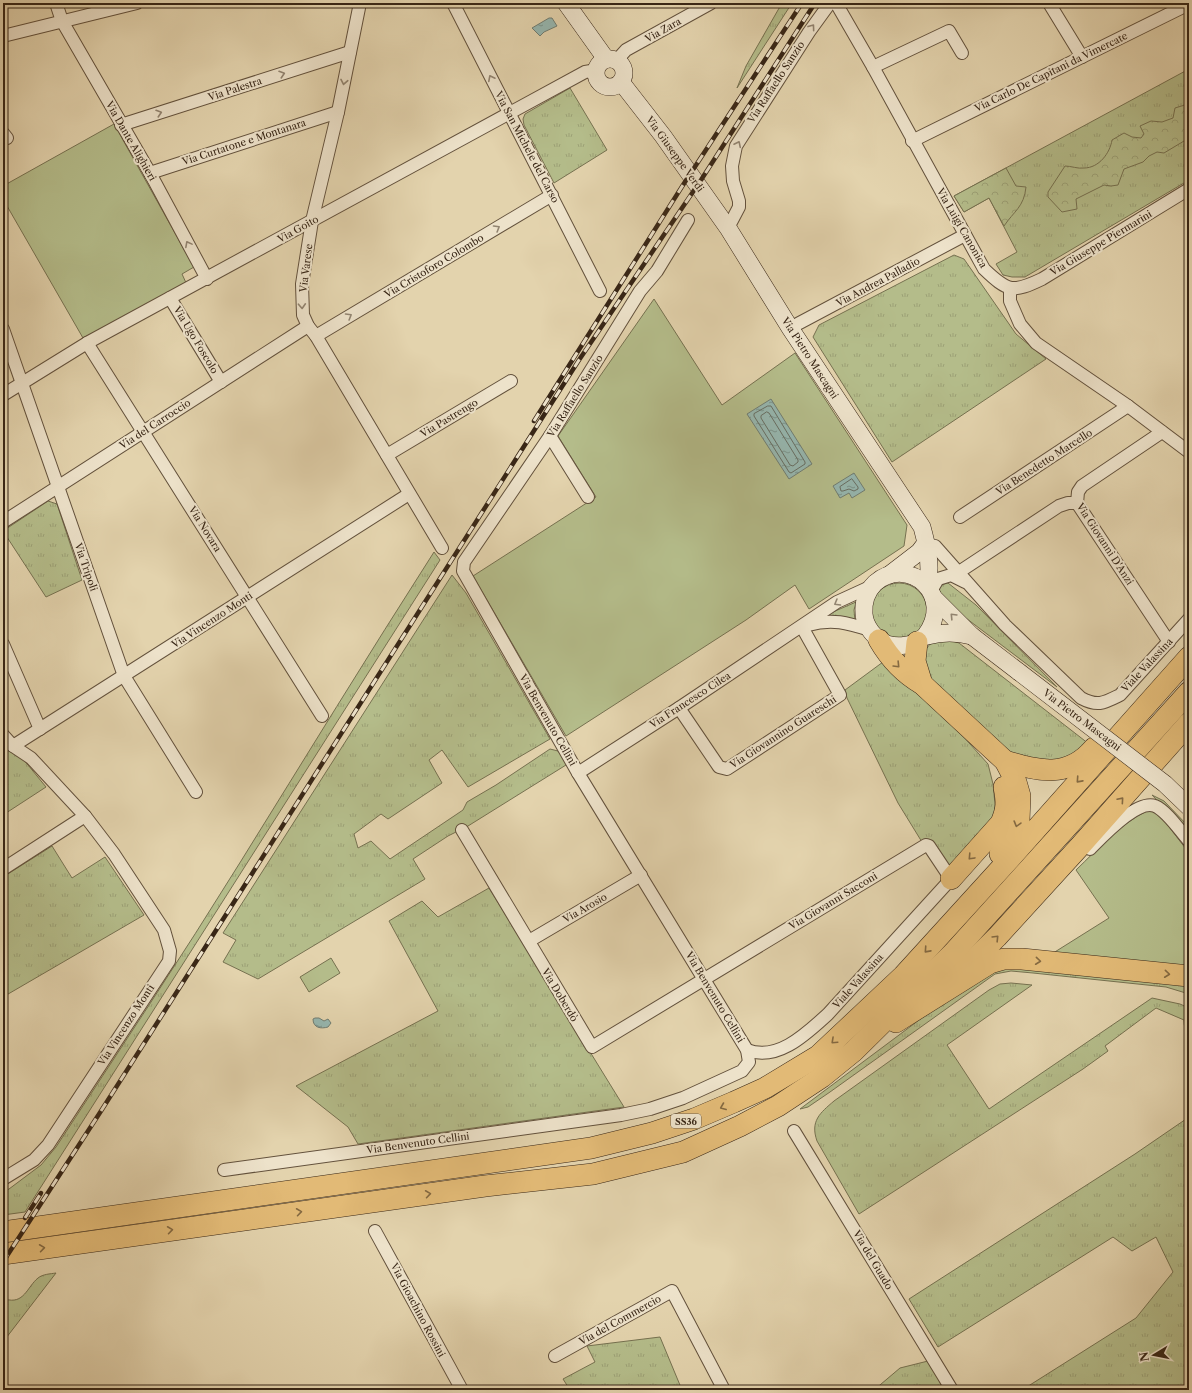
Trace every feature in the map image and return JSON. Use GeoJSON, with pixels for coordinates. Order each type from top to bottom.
{"type":"FeatureCollection","features":[{"type":"Feature","properties":{"kind":"highway"},"geometry":{"type":"LineString","coordinates":[[875,635],[886,652],[909,677],[922,684],[999,755],[1016,782],[1020,796],[1019,821],[1013,838],[942,933]]}},
{"type":"Feature","properties":{"kind":"highway"},"geometry":{"type":"LineString","coordinates":[[921,639],[916,661],[922,684]]}},
{"type":"Feature","properties":{"kind":"highway"},"geometry":{"type":"LineString","coordinates":[[999,755],[1031,769],[1049,770],[1065,768],[1076,764],[1088,756],[1179,642]]}},
{"type":"Feature","properties":{"kind":"highway","name":"SS36"},"geometry":{"type":"LineString","coordinates":[[3,1232],[591,1148],[652,1133],[694,1119],[765,1088],[818,1056],[903,976],[1014,854],[1189,657]]}},
{"type":"Feature","properties":{"kind":"highway","name":"SS36"},"geometry":{"type":"LineString","coordinates":[[3,1254],[485,1186],[593,1174],[683,1152],[740,1126],[778,1106],[822,1077],[862,1044],[953,953],[1189,692]]}},
{"type":"Feature","properties":{"kind":"highway"},"geometry":{"type":"LineString","coordinates":[[938,995],[997,937],[1189,723]]}},
{"type":"Feature","properties":{"kind":"highway"},"geometry":{"type":"LineString","coordinates":[[951,879],[991,836],[1001,823],[1005,814],[1007,803],[999,755]]}},
{"type":"Feature","properties":{"kind":"highway"},"geometry":{"type":"LineString","coordinates":[[862,1044],[990,963],[1004,959],[1022,959],[1189,976]]}},
{"type":"Feature","properties":{"kind":"street","name":"Via Dante Alighieri"},"geometry":{"type":"LineString","coordinates":[[56,3],[62,20],[121,125],[150,173],[207,279]]}},
{"type":"Feature","properties":{"kind":"street"},"geometry":{"type":"LineString","coordinates":[[3,36],[62,20],[137,3]]}},
{"type":"Feature","properties":{"kind":"street","name":"Via Varese"},"geometry":{"type":"LineString","coordinates":[[360,3],[338,112],[312,221],[302,284],[303,315],[308,326],[316,336],[442,548]]}},
{"type":"Feature","properties":{"kind":"street","name":"Via San Michele del Carso"},"geometry":{"type":"LineString","coordinates":[[453,3],[600,291]]}},
{"type":"Feature","properties":{"kind":"street"},"geometry":{"type":"LineString","coordinates":[[566,3],[607,63]]}},
{"type":"Feature","properties":{"kind":"street","name":"Via Zara"},"geometry":{"type":"LineString","coordinates":[[607,63],[626,50],[711,3]]}},
{"type":"Feature","properties":{"kind":"street","name":"Via Raffaello Sanzio"},"geometry":{"type":"LineString","coordinates":[[728,228],[739,208],[732,166],[736,146],[809,32],[830,3]]}},
{"type":"Feature","properties":{"kind":"street","name":"Via Luigi Canonica"},"geometry":{"type":"LineString","coordinates":[[836,3],[873,66],[912,140],[984,269],[998,283],[1010,288]]}},
{"type":"Feature","properties":{"kind":"street"},"geometry":{"type":"LineString","coordinates":[[1049,3],[1082,57]]}},
{"type":"Feature","properties":{"kind":"street","name":"Via Carlo De Capitani da Vimercate"},"geometry":{"type":"LineString","coordinates":[[912,140],[1189,4]]}},
{"type":"Feature","properties":{"kind":"street"},"geometry":{"type":"LineString","coordinates":[[873,66],[949,31],[962,53]]}},
{"type":"Feature","properties":{"kind":"street","name":"Via Palestra"},"geometry":{"type":"LineString","coordinates":[[121,125],[350,52]]}},
{"type":"Feature","properties":{"kind":"street"},"geometry":{"type":"LineString","coordinates":[[607,63],[620,63],[624,70],[621,82],[614,86],[606,86],[598,78],[607,63]]}},
{"type":"Feature","properties":{"kind":"street","name":"Via Goito"},"geometry":{"type":"LineString","coordinates":[[3,395],[87,344],[170,298],[585,72],[607,63]]}},
{"type":"Feature","properties":{"kind":"street","name":"Via Giuseppe Verdi"},"geometry":{"type":"LineString","coordinates":[[621,82],[664,136],[728,228]]}},
{"type":"Feature","properties":{"kind":"street","name":"Via Curtatone e Montanara"},"geometry":{"type":"LineString","coordinates":[[150,173],[338,112]]}},
{"type":"Feature","properties":{"kind":"street","name":"Via Giuseppe Piermarini"},"geometry":{"type":"LineString","coordinates":[[1010,288],[1024,288],[1042,279],[1189,189]]}},
{"type":"Feature","properties":{"kind":"street","name":"Via Cristoforo Colombo"},"geometry":{"type":"LineString","coordinates":[[316,336],[552,195]]}},
{"type":"Feature","properties":{"kind":"street","name":"Via Raffaello Sanzio"},"geometry":{"type":"LineString","coordinates":[[463,571],[464,562],[550,436],[640,291],[657,271],[688,220]]}},
{"type":"Feature","properties":{"kind":"street","name":"Via Pietro Mascagni"},"geometry":{"type":"LineString","coordinates":[[728,228],[790,328],[922,527],[928,554],[930,591],[936,607],[935,618],[931,628],[921,639]]}},
{"type":"Feature","properties":{"kind":"street","name":"Via Andrea Palladio"},"geometry":{"type":"LineString","coordinates":[[790,328],[965,236]]}},
{"type":"Feature","properties":{"kind":"street"},"geometry":{"type":"LineString","coordinates":[[1010,288],[1010,301],[1020,324],[1036,342],[1128,406],[1189,452]]}},
{"type":"Feature","properties":{"kind":"street","name":"Via Ugo Foscolo"},"geometry":{"type":"LineString","coordinates":[[170,298],[221,382]]}},
{"type":"Feature","properties":{"kind":"street","name":"Via del Carroccio"},"geometry":{"type":"LineString","coordinates":[[3,522],[308,326]]}},
{"type":"Feature","properties":{"kind":"street","name":"Via Tripoli"},"geometry":{"type":"LineString","coordinates":[[3,330],[124,676],[196,792]]}},
{"type":"Feature","properties":{"kind":"street","name":"Via Novara"},"geometry":{"type":"LineString","coordinates":[[87,344],[322,716]]}},
{"type":"Feature","properties":{"kind":"street","name":"Via Pastrengo"},"geometry":{"type":"LineString","coordinates":[[387,455],[511,381]]}},
{"type":"Feature","properties":{"kind":"street","name":"Via Benedetto Marcello"},"geometry":{"type":"LineString","coordinates":[[960,517],[1128,406]]}},
{"type":"Feature","properties":{"kind":"street","name":"Via Giovanni D'Anzi"},"geometry":{"type":"LineString","coordinates":[[1162,432],[1082,486],[1078,492],[1077,503],[1179,642]]}},
{"type":"Feature","properties":{"kind":"street"},"geometry":{"type":"LineString","coordinates":[[550,436],[588,497]]}},
{"type":"Feature","properties":{"kind":"street","name":"Via Vincenzo Monti"},"geometry":{"type":"LineString","coordinates":[[13,746],[409,494]]}},
{"type":"Feature","properties":{"kind":"street","name":"Via Giovanni D'Anzi"},"geometry":{"type":"LineString","coordinates":[[959,572],[1059,506],[1068,503],[1077,503]]}},
{"type":"Feature","properties":{"kind":"street"},"geometry":{"type":"LineString","coordinates":[[875,635],[866,623],[864,608],[865,600],[872,586],[919,552],[925,544]]}},
{"type":"Feature","properties":{"kind":"street","name":"Via Pietro Mascagni"},"geometry":{"type":"LineString","coordinates":[[925,544],[935,546],[1005,625],[1081,698],[1100,704]]}},
{"type":"Feature","properties":{"kind":"street","name":"Via Benvenuto Cellini"},"geometry":{"type":"LineString","coordinates":[[224,1170],[620,1115],[650,1109],[683,1098],[742,1071],[749,1062],[747,1050],[578,773],[463,571]]}},
{"type":"Feature","properties":{"kind":"street","name":"Via Pietro Mascagni"},"geometry":{"type":"LineString","coordinates":[[889,575],[899,573],[918,579],[972,636],[1165,784],[1189,807]]}},
{"type":"Feature","properties":{"kind":"street","name":"Via Pietro Mascagni"},"geometry":{"type":"LineString","coordinates":[[930,591],[938,579],[951,575],[968,584]]}},
{"type":"Feature","properties":{"kind":"street","name":"Via Francesco Cilea"},"geometry":{"type":"LineString","coordinates":[[578,773],[802,627],[837,602],[872,586]]}},
{"type":"Feature","properties":{"kind":"street","name":"Viale Valassina"},"geometry":{"type":"LineString","coordinates":[[1100,704],[1120,694],[1179,642],[1189,619]]}},
{"type":"Feature","properties":{"kind":"street","name":"Via Francesco Cilea"},"geometry":{"type":"LineString","coordinates":[[802,627],[820,621],[845,622],[875,635]]}},
{"type":"Feature","properties":{"kind":"street","name":"Via Giovannino Guareschi"},"geometry":{"type":"LineString","coordinates":[[679,708],[719,767],[727,769],[840,695],[802,627]]}},
{"type":"Feature","properties":{"kind":"street","name":"Via Pietro Mascagni"},"geometry":{"type":"LineString","coordinates":[[875,635],[888,644],[898,646],[908,645],[921,639],[956,633],[972,636]]}},
{"type":"Feature","properties":{"kind":"street"},"geometry":{"type":"LineString","coordinates":[[3,644],[40,728]]}},
{"type":"Feature","properties":{"kind":"street","name":"Via Vincenzo Monti"},"geometry":{"type":"LineString","coordinates":[[3,735],[13,746],[31,758],[85,816],[114,854],[164,930],[170,951],[169,961],[48,1145],[34,1160],[3,1179]]}},
{"type":"Feature","properties":{"kind":"street"},"geometry":{"type":"LineString","coordinates":[[1076,863],[1129,813],[1145,806],[1154,805],[1164,811],[1189,842]]}},
{"type":"Feature","properties":{"kind":"street"},"geometry":{"type":"LineString","coordinates":[[3,869],[85,816]]}},
{"type":"Feature","properties":{"kind":"street","name":"Via Doberdò"},"geometry":{"type":"LineString","coordinates":[[462,830],[592,1047],[704,980]]}},
{"type":"Feature","properties":{"kind":"street","name":"Via Giovanni Sacconi"},"geometry":{"type":"LineString","coordinates":[[704,980],[926,845],[929,846],[951,879]]}},
{"type":"Feature","properties":{"kind":"street","name":"Via Arosio"},"geometry":{"type":"LineString","coordinates":[[529,941],[641,875]]}},
{"type":"Feature","properties":{"kind":"street","name":"Viale Valassina"},"geometry":{"type":"LineString","coordinates":[[747,1050],[754,1053],[764,1054],[774,1052],[791,1044],[809,1032],[828,1014],[951,879]]}},
{"type":"Feature","properties":{"kind":"street","name":"Via del Guado"},"geometry":{"type":"LineString","coordinates":[[794,1131],[952,1390]]}},
{"type":"Feature","properties":{"kind":"street","name":"Via Gioachino Rossini"},"geometry":{"type":"LineString","coordinates":[[375,1231],[462,1390]]}},
{"type":"Feature","properties":{"kind":"street","name":"Via del Commercio"},"geometry":{"type":"LineString","coordinates":[[555,1356],[672,1291],[724,1390]]}},
{"type":"Feature","properties":{"kind":"green space"},"geometry":{"type":"Polygon","coordinates":[[[782,3],[792,3],[737,88],[746,66],[782,3]]]}},
{"type":"Feature","properties":{"kind":"green space"},"geometry":{"type":"Polygon","coordinates":[[[1189,69],[1189,180],[1025,277],[1003,275],[996,264],[1017,252],[989,198],[964,212],[954,196],[1189,69]]]}},
{"type":"Feature","properties":{"kind":"green space"},"geometry":{"type":"Polygon","coordinates":[[[570,88],[607,150],[554,183],[524,125],[523,119],[525,114],[570,88]]]}},
{"type":"Feature","properties":{"kind":"green space"},"geometry":{"type":"Polygon","coordinates":[[[1188,104],[1189,138],[1164,153],[1157,152],[1149,156],[1143,162],[1124,169],[1118,185],[1104,185],[1076,199],[1077,209],[1062,212],[1048,197],[1048,192],[1065,166],[1082,168],[1099,163],[1109,150],[1112,140],[1124,133],[1132,137],[1141,138],[1144,134],[1140,126],[1151,121],[1162,122],[1173,118],[1175,108],[1188,104]]]}},
{"type":"Feature","properties":{"kind":"green space"},"geometry":{"type":"Polygon","coordinates":[[[114,124],[194,267],[182,274],[187,285],[83,338],[3,199],[3,186],[114,124]]]}},
{"type":"Feature","properties":{"kind":"green space"},"geometry":{"type":"Polygon","coordinates":[[[1006,168],[1016,186],[1026,187],[1021,204],[1004,226],[989,198],[964,212],[954,196],[1006,168]]]}},
{"type":"Feature","properties":{"kind":"green space"},"geometry":{"type":"Polygon","coordinates":[[[954,255],[964,259],[1016,334],[1046,359],[892,462],[813,337],[819,325],[954,255]]]}},
{"type":"Feature","properties":{"kind":"green space"},"geometry":{"type":"Polygon","coordinates":[[[654,299],[722,405],[795,353],[907,525],[904,546],[809,609],[795,585],[746,620],[566,736],[473,576],[596,497],[558,436],[654,299]]]}},
{"type":"Feature","properties":{"kind":"green space"},"geometry":{"type":"Polygon","coordinates":[[[48,501],[57,504],[82,580],[46,597],[3,531],[48,501]]]}},
{"type":"Feature","properties":{"kind":"green space"},"geometry":{"type":"Polygon","coordinates":[[[434,552],[440,560],[25,1212],[3,1215],[3,1192],[41,1165],[56,1147],[196,933],[434,552]]]}},
{"type":"Feature","properties":{"kind":"green space"},"geometry":{"type":"Polygon","coordinates":[[[452,575],[466,593],[550,739],[468,787],[442,750],[429,760],[442,783],[388,819],[381,814],[354,834],[358,848],[371,841],[390,859],[463,810],[467,802],[496,785],[550,749],[558,751],[566,761],[566,765],[468,826],[448,836],[413,859],[425,879],[258,979],[223,962],[236,940],[223,933],[452,575]]]}},
{"type":"Feature","properties":{"kind":"green space"},"geometry":{"type":"Polygon","coordinates":[[[899,583],[910,585],[919,591],[925,600],[927,611],[925,622],[919,631],[910,637],[899,639],[888,637],[879,631],[873,622],[871,611],[873,600],[879,591],[888,585],[899,583]]]}},
{"type":"Feature","properties":{"kind":"green space"},"geometry":{"type":"Polygon","coordinates":[[[948,583],[976,605],[1057,687],[942,600],[938,592],[939,587],[948,583]]]}},
{"type":"Feature","properties":{"kind":"green space"},"geometry":{"type":"Polygon","coordinates":[[[856,602],[854,610],[855,621],[826,615],[856,602]]]}},
{"type":"Feature","properties":{"kind":"green space"},"geometry":{"type":"Polygon","coordinates":[[[946,639],[959,643],[1089,744],[1084,751],[1051,764],[1012,756],[924,677],[923,653],[930,644],[946,639]]]}},
{"type":"Feature","properties":{"kind":"green space"},"geometry":{"type":"Polygon","coordinates":[[[883,662],[961,734],[988,764],[993,784],[995,817],[947,871],[941,873],[898,803],[847,698],[845,690],[883,662]]]}},
{"type":"Feature","properties":{"kind":"green space"},"geometry":{"type":"Polygon","coordinates":[[[3,739],[28,765],[46,787],[3,815],[3,739]]]}},
{"type":"Feature","properties":{"kind":"green space"},"geometry":{"type":"Polygon","coordinates":[[[1152,795],[1164,801],[1189,827],[1189,834],[1152,795]]]}},
{"type":"Feature","properties":{"kind":"green space"},"geometry":{"type":"Polygon","coordinates":[[[1147,811],[1155,811],[1160,815],[1189,853],[1189,971],[1050,955],[1109,918],[1076,870],[1118,830],[1137,816],[1147,811]]]}},
{"type":"Feature","properties":{"kind":"green space"},"geometry":{"type":"Polygon","coordinates":[[[52,846],[72,878],[105,857],[144,915],[3,997],[3,877],[52,846]]]}},
{"type":"Feature","properties":{"kind":"green space"},"geometry":{"type":"Polygon","coordinates":[[[489,888],[624,1107],[358,1144],[348,1127],[296,1086],[438,1011],[389,921],[422,901],[438,917],[489,888]]]}},
{"type":"Feature","properties":{"kind":"green space"},"geometry":{"type":"Polygon","coordinates":[[[331,958],[340,973],[309,992],[300,977],[331,958]]]}},
{"type":"Feature","properties":{"kind":"green space"},"geometry":{"type":"Polygon","coordinates":[[[1007,964],[1189,984],[1189,994],[1166,987],[1033,973],[1011,971],[995,974],[830,1092],[808,1107],[800,1109],[974,979],[1007,964]]]}},
{"type":"Feature","properties":{"kind":"green space"},"geometry":{"type":"Polygon","coordinates":[[[1011,983],[1032,985],[947,1045],[989,1109],[1152,998],[1180,1004],[1189,1008],[1189,1035],[1185,1028],[1184,1020],[1156,1008],[1105,1046],[1108,1051],[1083,1069],[859,1214],[817,1141],[815,1128],[818,1118],[834,1101],[989,990],[1000,984],[1011,983]]]}},
{"type":"Feature","properties":{"kind":"green space"},"geometry":{"type":"Polygon","coordinates":[[[1189,1117],[1189,1390],[1022,1390],[1136,1318],[1173,1272],[1156,1237],[1132,1251],[1113,1237],[938,1347],[909,1299],[1135,1154],[1189,1117]]]}},
{"type":"Feature","properties":{"kind":"green space"},"geometry":{"type":"Polygon","coordinates":[[[56,1273],[3,1342],[3,1293],[5,1291],[5,1299],[17,1300],[38,1278],[47,1274],[56,1273]]]}},
{"type":"Feature","properties":{"kind":"green space"},"geometry":{"type":"Polygon","coordinates":[[[660,1337],[682,1390],[570,1390],[563,1379],[595,1362],[587,1346],[660,1337]]]}},
{"type":"Feature","properties":{"kind":"green space"},"geometry":{"type":"Polygon","coordinates":[[[928,1361],[939,1378],[942,1390],[874,1390],[900,1368],[928,1361]]]}},
{"type":"Feature","properties":{"kind":"water"},"geometry":{"type":"Polygon","coordinates":[[[549,18],[552,18],[557,26],[544,32],[540,36],[532,28],[549,18]]]}},
{"type":"Feature","properties":{"kind":"water"},"geometry":{"type":"Polygon","coordinates":[[[771,399],[812,464],[789,479],[747,414],[771,399]]]}},
{"type":"Feature","properties":{"kind":"water"},"geometry":{"type":"Polygon","coordinates":[[[854,473],[865,490],[852,498],[849,493],[840,498],[833,486],[854,473]]]}},
{"type":"Feature","properties":{"kind":"water"},"geometry":{"type":"Polygon","coordinates":[[[319,1018],[324,1021],[328,1019],[331,1023],[328,1027],[318,1027],[313,1022],[313,1019],[319,1018]]]}},
{"type":"Feature","properties":{"kind":"railway"},"geometry":{"type":"LineString","coordinates":[[534,421],[683,185],[802,3]]}},
{"type":"Feature","properties":{"kind":"railway"},"geometry":{"type":"LineString","coordinates":[[3,1262],[101,1111],[579,360],[701,180],[815,3]]}},
{"type":"Feature","properties":{"kind":"railway"},"geometry":{"type":"LineString","coordinates":[[25,1218],[41,1193]]}}]}
